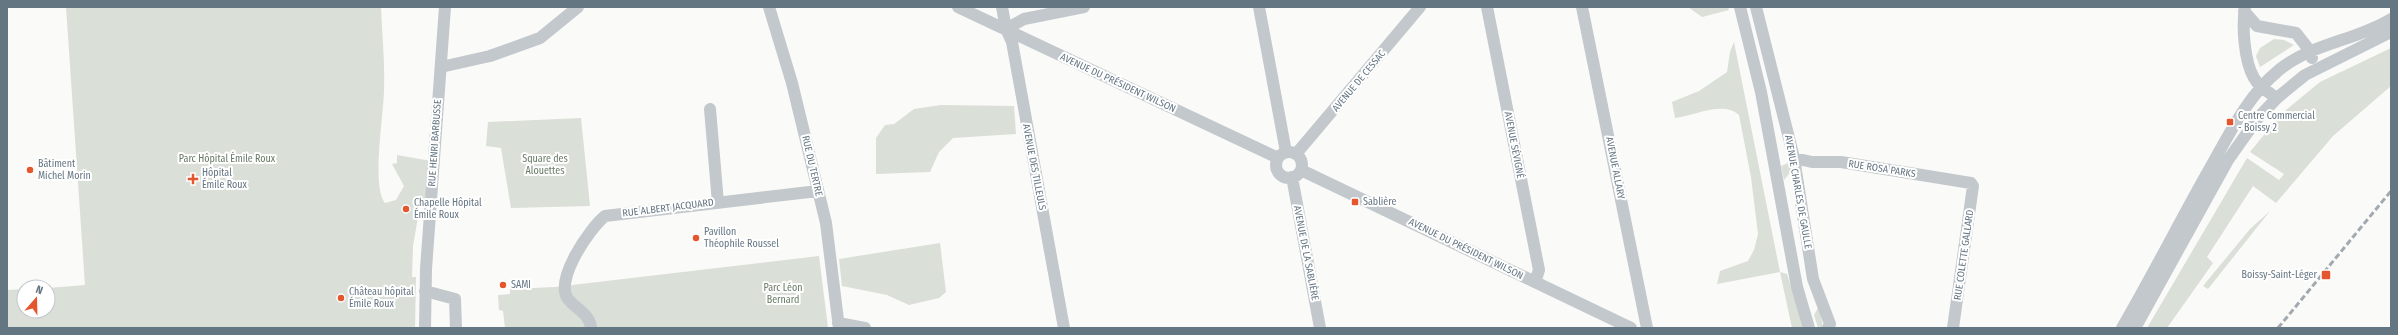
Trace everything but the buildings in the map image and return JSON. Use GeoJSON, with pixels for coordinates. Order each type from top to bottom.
{"type":"FeatureCollection","features":[{"type":"Feature","properties":{"kind":"street","name":"RUE HENRI BARBUSSE"},"geometry":{"type":"LineString","coordinates":[[425,328],[425,291],[445,7]]}},
{"type":"Feature","properties":{"kind":"street"},"geometry":{"type":"LineString","coordinates":[[441,67],[490,56],[540,38],[578,7]]}},
{"type":"Feature","properties":{"kind":"street","name":"RUE DU TERTRE"},"geometry":{"type":"LineString","coordinates":[[769,7],[792,82],[826,223],[838,325]]}},
{"type":"Feature","properties":{"kind":"street","name":"AVENUE DU PRÉSIDENT WILSON"},"geometry":{"type":"LineString","coordinates":[[958,7],[1287,155],[1277,171],[1283,176],[1296,174],[1535,282],[1631,328]]}},
{"type":"Feature","properties":{"kind":"street","name":"AVENUE DES TILLEULS"},"geometry":{"type":"LineString","coordinates":[[1002,7],[1006,29],[1012,42],[1064,328]]}},
{"type":"Feature","properties":{"kind":"street"},"geometry":{"type":"LineString","coordinates":[[1006,29],[1024,19],[1084,7]]}},
{"type":"Feature","properties":{"kind":"street"},"geometry":{"type":"LineString","coordinates":[[1259,7],[1287,155]]}},
{"type":"Feature","properties":{"kind":"street","name":"AVENUE DE CESSAC"},"geometry":{"type":"LineString","coordinates":[[1287,155],[1420,7]]}},
{"type":"Feature","properties":{"kind":"street","name":"AVENUE SÉVIGNÉ"},"geometry":{"type":"LineString","coordinates":[[1487,7],[1539,270],[1535,282]]}},
{"type":"Feature","properties":{"kind":"street","name":"AVENUE ALLARY"},"geometry":{"type":"LineString","coordinates":[[1582,7],[1647,328]]}},
{"type":"Feature","properties":{"kind":"street","name":"AVENUE CHARLES DE GAULLE"},"geometry":{"type":"LineString","coordinates":[[1740,7],[1761,92],[1798,287],[1809,328]]}},
{"type":"Feature","properties":{"kind":"street","name":"AVENUE CHARLES DE GAULLE"},"geometry":{"type":"LineString","coordinates":[[1756,7],[1794,158],[1813,279],[1830,324],[1828,328]]}},
{"type":"Feature","properties":{"kind":"street"},"geometry":{"type":"LineString","coordinates":[[2244,9],[2257,26],[2296,33],[2310,51],[2315,69]]}},
{"type":"Feature","properties":{"kind":"street"},"geometry":{"type":"LineString","coordinates":[[2244,9],[2242,32],[2253,75],[2261,87],[2277,98]]}},
{"type":"Feature","properties":{"kind":"street"},"geometry":{"type":"LineString","coordinates":[[2122,328],[2247,103],[2279,70],[2310,51],[2352,37],[2391,19]]}},
{"type":"Feature","properties":{"kind":"street"},"geometry":{"type":"LineString","coordinates":[[2135,328],[2228,160],[2246,131],[2277,98],[2315,69],[2391,32]]}},
{"type":"Feature","properties":{"kind":"street"},"geometry":{"type":"LineString","coordinates":[[710,109],[718,203]]}},
{"type":"Feature","properties":{"kind":"street","name":"AVENUE DE LA SABLIÈRE"},"geometry":{"type":"LineString","coordinates":[[1287,155],[1301,161],[1296,174],[1320,328]]}},
{"type":"Feature","properties":{"kind":"street","name":"RUE ROSA PARKS"},"geometry":{"type":"LineString","coordinates":[[1794,158],[1812,162],[1841,162],[1971,183]]}},
{"type":"Feature","properties":{"kind":"street","name":"RUE COLETTE GALLARD"},"geometry":{"type":"LineString","coordinates":[[1953,328],[1973,186],[1971,183]]}},
{"type":"Feature","properties":{"kind":"street","name":"RUE ALBERT JACQUARD"},"geometry":{"type":"LineString","coordinates":[[591,328],[582,312],[568,300],[564,291],[568,268],[597,222],[605,216],[818,191]]}},
{"type":"Feature","properties":{"kind":"street"},"geometry":{"type":"LineString","coordinates":[[425,291],[455,299],[456,328]]}},
{"type":"Feature","properties":{"kind":"street"},"geometry":{"type":"LineString","coordinates":[[838,325],[865,328]]}},
{"type":"Feature","properties":{"kind":"green space","name":"Parc Hôpital Émile Roux"},"geometry":{"type":"Polygon","coordinates":[[[66,7],[381,7],[384,79],[379,149],[379,182],[381,194],[385,203],[396,200],[404,186],[392,164],[397,163],[397,155],[431,161],[425,203],[420,205],[413,246],[412,277],[416,277],[415,328],[7,328],[7,290],[16,289],[16,319],[56,319],[56,287],[85,285],[66,7]]]}},
{"type":"Feature","properties":{"kind":"green space"},"geometry":{"type":"Polygon","coordinates":[[[1688,7],[1728,7],[1729,10],[1702,17],[1688,7]]]}},
{"type":"Feature","properties":{"kind":"green space"},"geometry":{"type":"Polygon","coordinates":[[[2274,39],[2284,40],[2294,45],[2260,67],[2256,56],[2260,48],[2274,39]]]}},
{"type":"Feature","properties":{"kind":"green space"},"geometry":{"type":"Polygon","coordinates":[[[1734,42],[1780,272],[1717,284],[1720,271],[1748,261],[1754,250],[1758,234],[1751,177],[1739,115],[1733,111],[1717,109],[1675,118],[1672,102],[1699,91],[1727,72],[1730,52],[1734,42]]]}},
{"type":"Feature","properties":{"kind":"green space"},"geometry":{"type":"Polygon","coordinates":[[[2391,48],[2391,86],[2333,136],[2276,203],[2253,186],[2207,257],[2213,263],[2167,328],[2147,328],[2247,158],[2279,180],[2284,174],[2250,152],[2280,115],[2320,82],[2391,48]]]}},
{"type":"Feature","properties":{"kind":"green space"},"geometry":{"type":"Polygon","coordinates":[[[941,105],[1014,106],[1016,134],[953,138],[939,152],[930,172],[876,174],[876,138],[885,125],[894,124],[914,109],[941,105]]]}},
{"type":"Feature","properties":{"kind":"green space","name":"Square des Alouettes"},"geometry":{"type":"Polygon","coordinates":[[[581,118],[590,206],[511,208],[501,148],[486,146],[488,122],[581,118]]]}},
{"type":"Feature","properties":{"kind":"green space"},"geometry":{"type":"Polygon","coordinates":[[[1788,163],[1792,164],[1793,169],[1784,180],[1781,166],[1788,163]]]}},
{"type":"Feature","properties":{"kind":"green space"},"geometry":{"type":"Polygon","coordinates":[[[2270,211],[2208,289],[2203,286],[2250,229],[2270,211]]]}},
{"type":"Feature","properties":{"kind":"green space"},"geometry":{"type":"Polygon","coordinates":[[[940,243],[946,292],[939,298],[909,305],[887,295],[842,286],[839,259],[940,243]]]}},
{"type":"Feature","properties":{"kind":"green space","name":"Parc Léon Bernard"},"geometry":{"type":"Polygon","coordinates":[[[819,256],[828,328],[505,328],[503,311],[499,310],[498,295],[510,294],[510,289],[555,287],[819,256]]]}},
{"type":"Feature","properties":{"kind":"green space"},"geometry":{"type":"Polygon","coordinates":[[[1780,272],[1787,274],[1804,328],[1792,328],[1780,272]]]}},
{"type":"Feature","properties":{"kind":"green space"},"geometry":{"type":"Polygon","coordinates":[[[1819,306],[1823,328],[1818,328],[1814,315],[1819,306]]]}},
{"type":"Feature","properties":{"kind":"railway"},"geometry":{"type":"LineString","coordinates":[[2278,328],[2391,191]]}},
{"type":"Feature","properties":{"kind":"place","name":"Centre Commercial - Boissy 2"},"geometry":{"type":"Point","coordinates":[2230,122]}},
{"type":"Feature","properties":{"kind":"place","name":"Bâtiment Michel Morin"},"geometry":{"type":"Point","coordinates":[30,170]}},
{"type":"Feature","properties":{"kind":"place","name":"Hôpital Émile Roux"},"geometry":{"type":"Point","coordinates":[193,179]}},
{"type":"Feature","properties":{"kind":"place","name":"Sablière"},"geometry":{"type":"Point","coordinates":[1355,202]}},
{"type":"Feature","properties":{"kind":"place","name":"Chapelle Hôpital Émile Roux"},"geometry":{"type":"Point","coordinates":[406,209]}},
{"type":"Feature","properties":{"kind":"place","name":"Pavillon Théophile Roussel"},"geometry":{"type":"Point","coordinates":[696,238]}},
{"type":"Feature","properties":{"kind":"place","name":"Boissy-Saint-Léger"},"geometry":{"type":"Point","coordinates":[2326,275]}},
{"type":"Feature","properties":{"kind":"place","name":"SAMI"},"geometry":{"type":"Point","coordinates":[503,285]}},
{"type":"Feature","properties":{"kind":"place","name":"Château hôpital Émile Roux"},"geometry":{"type":"Point","coordinates":[341,298]}}]}
